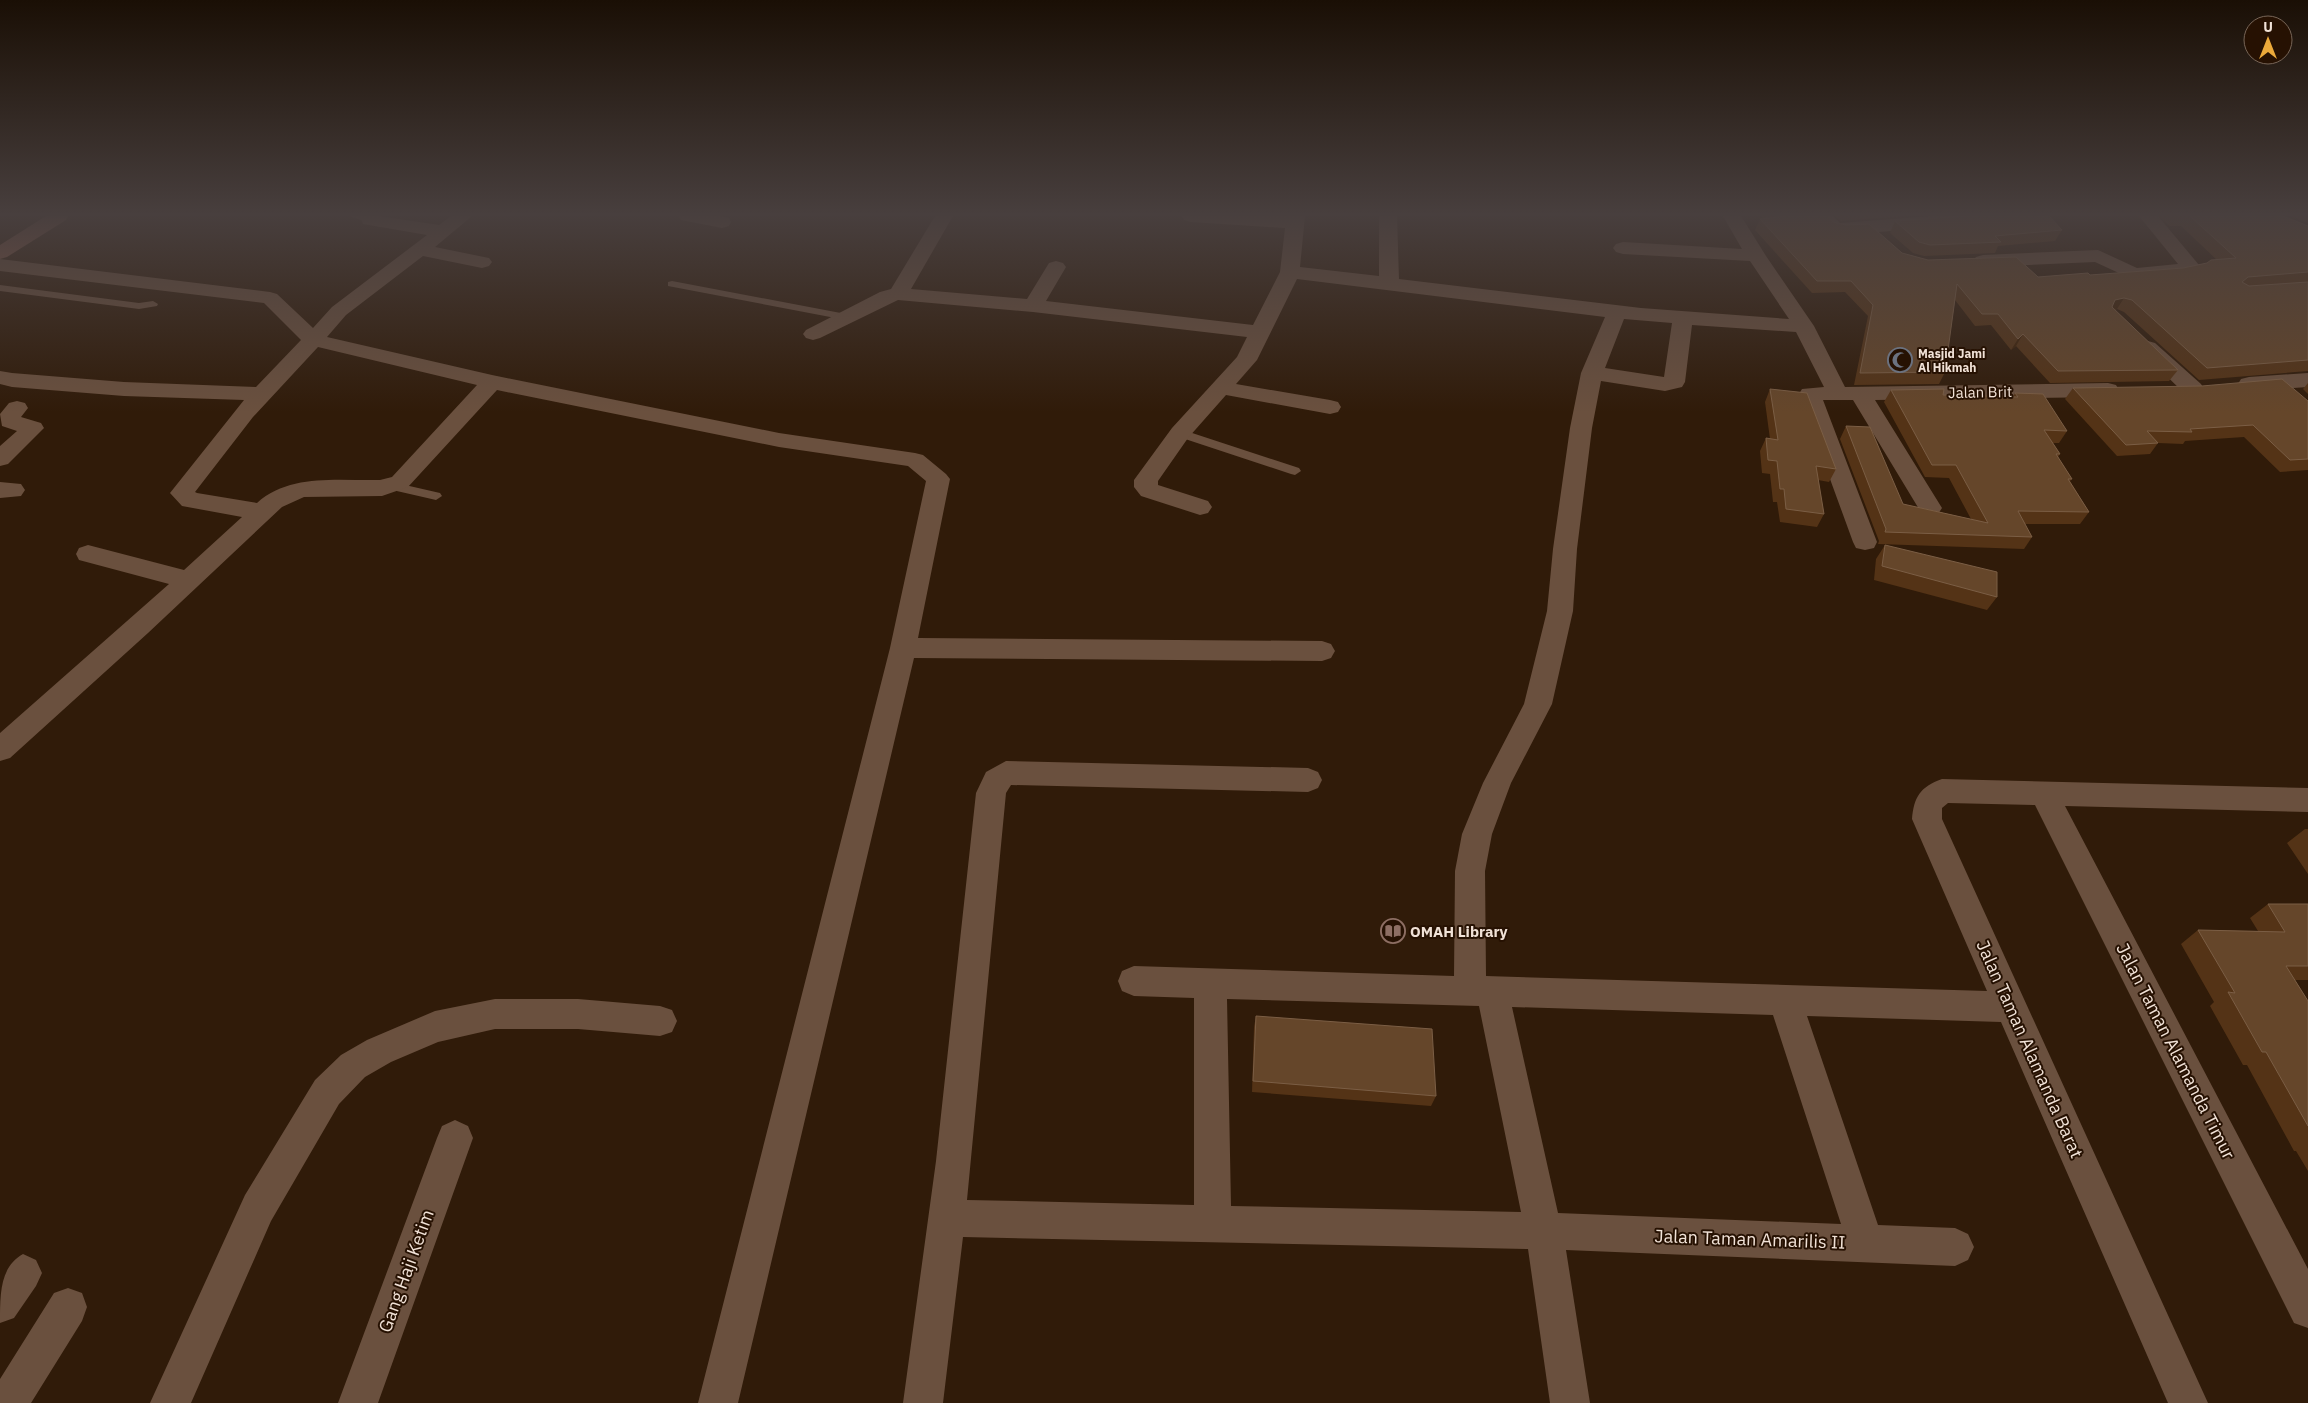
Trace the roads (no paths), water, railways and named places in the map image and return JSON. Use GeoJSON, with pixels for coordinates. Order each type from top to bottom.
{"type":"FeatureCollection","features":[{"type":"Feature","properties":{"kind":"street"},"geometry":{"type":"LineString","coordinates":[[135,281],[270,298],[313,340],[492,382],[780,440],[915,460],[938,479],[903,648],[718,1403]]}},
{"type":"Feature","properties":{"kind":"street"},"geometry":{"type":"LineString","coordinates":[[261,512],[190,500],[182,494],[245,412],[290,362],[339,311],[377,281]]}},
{"type":"Feature","properties":{"kind":"street"},"geometry":{"type":"LineString","coordinates":[[898,294],[905,281]]}},
{"type":"Feature","properties":{"kind":"street"},"geometry":{"type":"LineString","coordinates":[[1033,306],[1047,281]]}},
{"type":"Feature","properties":{"kind":"street"},"geometry":{"type":"LineString","coordinates":[[1200,507],[1146,487],[1146,480],[1180,433],[1223,388],[1246,360],[1285,281]]}},
{"type":"Feature","properties":{"kind":"street"},"geometry":{"type":"LineString","coordinates":[[1384,281],[1683,319],[1804,326]]}},
{"type":"Feature","properties":{"kind":"street"},"geometry":{"type":"LineString","coordinates":[[1773,281],[1804,326],[1838,394]]}},
{"type":"Feature","properties":{"kind":"street"},"geometry":{"type":"LineString","coordinates":[[813,334],[887,296],[898,294],[1033,306],[1259,332]]}},
{"type":"Feature","properties":{"kind":"street"},"geometry":{"type":"LineString","coordinates":[[1570,1403],[1544,1231],[1481,992],[1470,870],[1477,834],[1497,783],[1538,704],[1560,611],[1565,549],[1581,428],[1592,373],[1617,312]]}},
{"type":"Feature","properties":{"kind":"street"},"geometry":{"type":"LineString","coordinates":[[1592,373],[1665,384],[1674,382],[1683,319]]}},
{"type":"Feature","properties":{"kind":"street"},"geometry":{"type":"LineString","coordinates":[[2130,330],[2212,387]]}},
{"type":"Feature","properties":{"kind":"street"},"geometry":{"type":"LineString","coordinates":[[0,377],[12,380],[124,389],[263,394]]}},
{"type":"Feature","properties":{"kind":"street"},"geometry":{"type":"LineString","coordinates":[[2161,388],[2212,387],[2308,380]]}},
{"type":"Feature","properties":{"kind":"street"},"geometry":{"type":"LineString","coordinates":[[0,750],[274,501],[300,489],[382,488],[392,486],[406,477],[492,382]]}},
{"type":"Feature","properties":{"kind":"street"},"geometry":{"type":"LineString","coordinates":[[2278,382],[2300,401]]}},
{"type":"Feature","properties":{"kind":"street"},"geometry":{"type":"LineString","coordinates":[[1223,388],[1330,407]]}},
{"type":"Feature","properties":{"kind":"street","name":"Jalan Brit"},"geometry":{"type":"LineString","coordinates":[[1865,542],[1810,395],[2132,389]]}},
{"type":"Feature","properties":{"kind":"street"},"geometry":{"type":"LineString","coordinates":[[1861,394],[1930,508]]}},
{"type":"Feature","properties":{"kind":"street"},"geometry":{"type":"LineString","coordinates":[[0,459],[33,428],[10,421],[9,417],[17,408]]}},
{"type":"Feature","properties":{"kind":"street"},"geometry":{"type":"LineString","coordinates":[[88,554],[189,580]]}},
{"type":"Feature","properties":{"kind":"street"},"geometry":{"type":"LineString","coordinates":[[903,648],[1322,651]]}},
{"type":"Feature","properties":{"kind":"street"},"geometry":{"type":"LineString","coordinates":[[923,1403],[948,1218],[991,792],[996,780],[1006,773],[1308,780]]}},
{"type":"Feature","properties":{"kind":"street","name":"Jalan Taman Alamanda Barat"},"geometry":{"type":"LineString","coordinates":[[2188,1403],[1927,819],[1928,803],[1942,791],[2308,800]]}},
{"type":"Feature","properties":{"kind":"street","name":"Jalan Taman Alamanda Timur"},"geometry":{"type":"LineString","coordinates":[[2044,793],[2308,1309]]}},
{"type":"Feature","properties":{"kind":"street"},"geometry":{"type":"LineString","coordinates":[[1134,980],[2011,1007]]}},
{"type":"Feature","properties":{"kind":"street"},"geometry":{"type":"LineString","coordinates":[[1210,983],[1213,1224]]}},
{"type":"Feature","properties":{"kind":"street"},"geometry":{"type":"LineString","coordinates":[[1784,1001],[1866,1244]]}},
{"type":"Feature","properties":{"kind":"street"},"geometry":{"type":"LineString","coordinates":[[170,1403],[258,1208],[327,1092],[353,1066],[379,1051],[435,1028],[495,1014],[578,1014],[660,1021]]}},
{"type":"Feature","properties":{"kind":"street","name":"Gang Haji Ketim"},"geometry":{"type":"LineString","coordinates":[[358,1403],[455,1138]]}},
{"type":"Feature","properties":{"kind":"street","name":"Jalan Taman Amarilis II"},"geometry":{"type":"LineString","coordinates":[[948,1218],[1544,1231],[1955,1247]]}},
{"type":"Feature","properties":{"kind":"street"},"geometry":{"type":"LineString","coordinates":[[0,1304],[23,1273]]}},
{"type":"Feature","properties":{"kind":"street"},"geometry":{"type":"LineString","coordinates":[[8,1403],[68,1307]]}},
{"type":"Feature","properties":{"kind":"lane"},"geometry":{"type":"LineString","coordinates":[[672,284],[846,317]]}},
{"type":"Feature","properties":{"kind":"lane"},"geometry":{"type":"LineString","coordinates":[[0,288],[139,306],[154,304]]}},
{"type":"Feature","properties":{"kind":"lane"},"geometry":{"type":"LineString","coordinates":[[1180,433],[1295,471]]}},
{"type":"Feature","properties":{"kind":"lane"},"geometry":{"type":"LineString","coordinates":[[392,486],[436,496]]}},
{"type":"Feature","properties":{"kind":"place","name":"Masjid Jami Al Hikmah"},"geometry":{"type":"Point","coordinates":[1900,360]}},
{"type":"Feature","properties":{"kind":"place","name":"OMAH Library"},"geometry":{"type":"Point","coordinates":[1393,931]}}]}
